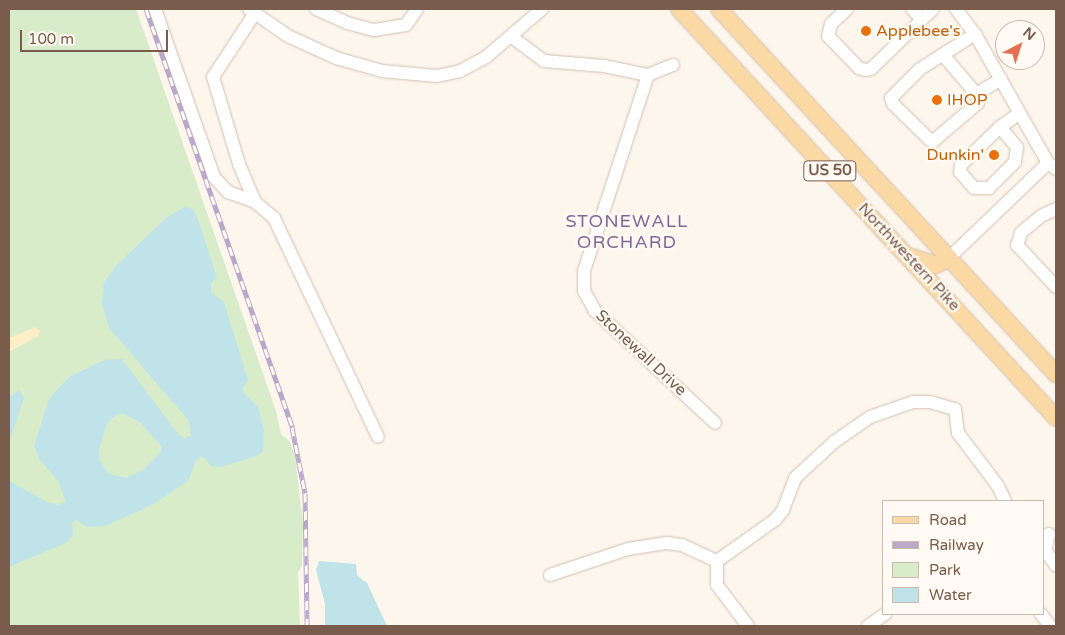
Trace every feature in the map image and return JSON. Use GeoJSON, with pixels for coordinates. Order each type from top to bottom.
{"type":"FeatureCollection","features":[{"type":"Feature","properties":{"kind":"main road","name":"Northwestern Pike"},"geometry":{"type":"LineString","coordinates":[[680,9],[1056,418]]}},
{"type":"Feature","properties":{"kind":"main road","name":"Northwestern Pike"},"geometry":{"type":"LineString","coordinates":[[719,9],[1054,369]]}},
{"type":"Feature","properties":{"kind":"main road"},"geometry":{"type":"LineString","coordinates":[[908,255],[931,265],[940,264],[949,258]]}},
{"type":"Feature","properties":{"kind":"street"},"geometry":{"type":"LineString","coordinates":[[155,9],[214,177],[228,192],[255,202],[274,218],[378,436]]}},
{"type":"Feature","properties":{"kind":"street"},"geometry":{"type":"LineString","coordinates":[[316,9],[347,23],[374,30],[406,25],[417,9]]}},
{"type":"Feature","properties":{"kind":"street"},"geometry":{"type":"LineString","coordinates":[[255,202],[239,164],[213,77],[252,11],[288,36],[336,58],[412,76],[437,76],[460,71],[486,57],[512,37],[542,9]]}},
{"type":"Feature","properties":{"kind":"street"},"geometry":{"type":"LineString","coordinates":[[847,9],[831,24],[828,36],[859,68],[865,70],[871,69],[933,9]]}},
{"type":"Feature","properties":{"kind":"street"},"geometry":{"type":"LineString","coordinates":[[912,9],[922,19]]}},
{"type":"Feature","properties":{"kind":"street"},"geometry":{"type":"LineString","coordinates":[[949,258],[1052,166],[975,34],[956,9]]}},
{"type":"Feature","properties":{"kind":"street"},"geometry":{"type":"LineString","coordinates":[[943,55],[978,93],[978,103],[932,142],[893,104],[894,93],[920,69],[975,34]]}},
{"type":"Feature","properties":{"kind":"street"},"geometry":{"type":"LineString","coordinates":[[512,37],[544,61],[604,66],[648,75],[673,65]]}},
{"type":"Feature","properties":{"kind":"street","name":"Stonewall Drive"},"geometry":{"type":"LineString","coordinates":[[648,75],[584,270],[584,291],[595,311],[715,423]]}},
{"type":"Feature","properties":{"kind":"street"},"geometry":{"type":"LineString","coordinates":[[978,93],[1001,79]]}},
{"type":"Feature","properties":{"kind":"street"},"geometry":{"type":"LineString","coordinates":[[1000,127],[1017,147],[1015,162],[989,188],[974,188],[960,172],[961,165],[1000,127],[1020,112]]}},
{"type":"Feature","properties":{"kind":"street"},"geometry":{"type":"LineString","coordinates":[[1056,209],[1041,216],[1021,233],[1017,245],[1056,287]]}},
{"type":"Feature","properties":{"kind":"street"},"geometry":{"type":"LineString","coordinates":[[718,561],[775,520],[783,510],[795,478],[813,459],[854,427],[883,411],[913,402],[930,402],[955,409],[958,433],[998,486],[1005,500]]}},
{"type":"Feature","properties":{"kind":"street"},"geometry":{"type":"LineString","coordinates":[[1050,534],[1045,550],[1056,566]]}},
{"type":"Feature","properties":{"kind":"street"},"geometry":{"type":"LineString","coordinates":[[550,575],[628,549],[659,544],[682,545],[718,561]]}},
{"type":"Feature","properties":{"kind":"street"},"geometry":{"type":"LineString","coordinates":[[718,561],[718,585],[748,626]]}},
{"type":"Feature","properties":{"kind":"street"},"geometry":{"type":"LineString","coordinates":[[868,626],[884,615]]}},
{"type":"Feature","properties":{"kind":"street"},"geometry":{"type":"LineString","coordinates":[[1042,615],[1050,626]]}},
{"type":"Feature","properties":{"kind":"green space"},"geometry":{"type":"Polygon","coordinates":[[[9,9],[136,9],[276,411],[281,434],[289,441],[295,455],[303,525],[302,566],[298,572],[300,626],[9,626],[9,9]]]}},
{"type":"Feature","properties":{"kind":"sand"},"geometry":{"type":"Polygon","coordinates":[[[35,327],[40,331],[38,336],[9,352],[9,338],[35,327]]]}},
{"type":"Feature","properties":{"kind":"water"},"geometry":{"type":"Polygon","coordinates":[[[184,207],[193,209],[199,222],[217,278],[211,283],[211,292],[224,302],[248,380],[243,387],[244,393],[258,407],[264,429],[263,451],[256,456],[221,467],[211,466],[202,456],[196,461],[188,481],[152,505],[105,526],[87,527],[76,520],[72,523],[73,535],[66,543],[9,567],[9,481],[47,502],[57,505],[66,502],[58,481],[40,460],[34,446],[49,399],[69,377],[104,360],[122,359],[179,435],[185,438],[191,435],[189,421],[109,328],[102,305],[104,282],[117,265],[167,217],[184,207]],[[117,414],[107,423],[99,450],[100,461],[109,474],[126,478],[143,470],[159,454],[162,447],[140,422],[124,414],[117,414]]]}},
{"type":"Feature","properties":{"kind":"water"},"geometry":{"type":"Polygon","coordinates":[[[19,390],[24,398],[9,442],[9,398],[19,390]]]}},
{"type":"Feature","properties":{"kind":"water"},"geometry":{"type":"Polygon","coordinates":[[[319,561],[356,564],[357,575],[367,583],[387,626],[325,626],[325,604],[316,570],[319,561]]]}},
{"type":"Feature","properties":{"kind":"railway"},"geometry":{"type":"LineString","coordinates":[[146,9],[292,427],[305,493],[307,626]]}},
{"type":"Feature","properties":{"kind":"place","name":"Applebee's"},"geometry":{"type":"Point","coordinates":[866,31]}},
{"type":"Feature","properties":{"kind":"place","name":"IHOP"},"geometry":{"type":"Point","coordinates":[937,100]}},
{"type":"Feature","properties":{"kind":"place","name":"Dunkin'"},"geometry":{"type":"Point","coordinates":[994,155]}},
{"type":"Feature","properties":{"kind":"district","name":"STONEWALL ORCHARD"},"geometry":{"type":"Point","coordinates":[627,232]}}]}
